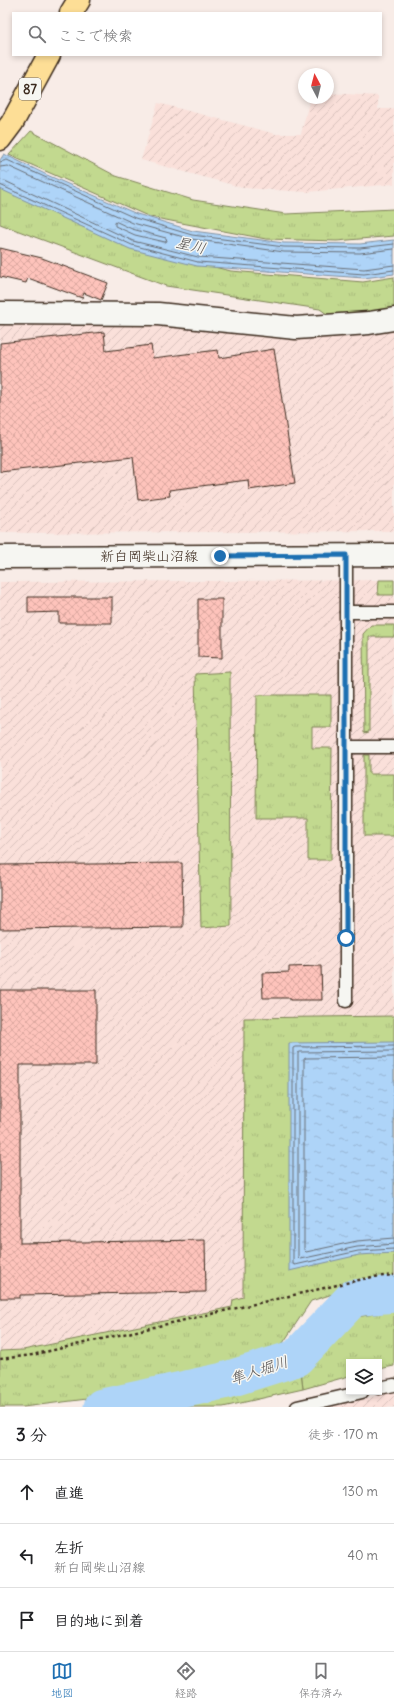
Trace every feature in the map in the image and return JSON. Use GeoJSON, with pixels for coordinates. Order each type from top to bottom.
{"type":"FeatureCollection","features":[{"type":"Feature","properties":{"kind":"main road"},"geometry":{"type":"LineString","coordinates":[[72,12],[78,0]]}},
{"type":"Feature","properties":{"kind":"main road","name":"87"},"geometry":{"type":"LineString","coordinates":[[6,131],[48,56]]}},
{"type":"Feature","properties":{"kind":"street"},"geometry":{"type":"LineString","coordinates":[[0,313],[158,314],[296,328],[369,323],[394,318]]}},
{"type":"Feature","properties":{"kind":"street","name":"新白岡柴山沼線"},"geometry":{"type":"LineString","coordinates":[[0,557],[394,555]]}},
{"type":"Feature","properties":{"kind":"lane"},"geometry":{"type":"LineString","coordinates":[[346,555],[346,1001]]}},
{"type":"Feature","properties":{"kind":"lane"},"geometry":{"type":"LineString","coordinates":[[346,612],[394,612]]}},
{"type":"Feature","properties":{"kind":"lane"},"geometry":{"type":"LineString","coordinates":[[346,747],[394,747]]}},
{"type":"Feature","properties":{"kind":"lane"},"geometry":{"type":"LineString","coordinates":[[382,1387],[394,1385]]}},
{"type":"Feature","properties":{"kind":"lane"},"geometry":{"type":"LineString","coordinates":[[297,1407],[349,1395]]}},
{"type":"Feature","properties":{"kind":"path"},"geometry":{"type":"LineString","coordinates":[[0,1359],[32,1355],[372,1277],[394,1275]]}},
{"type":"Feature","properties":{"kind":"shaded area"},"geometry":{"type":"Polygon","coordinates":[[[334,93],[378,96],[378,109],[394,109],[394,184],[307,192],[244,188],[141,160],[158,103],[276,134],[301,134],[308,104],[334,104],[334,93]]]}},
{"type":"Feature","properties":{"kind":"shaded area"},"geometry":{"type":"Polygon","coordinates":[[[0,324],[394,329],[394,531],[0,533],[0,324]]]}},
{"type":"Feature","properties":{"kind":"shaded area"},"geometry":{"type":"Polygon","coordinates":[[[394,580],[394,1264],[233,1300],[233,1307],[23,1350],[0,1351],[0,582],[394,580]]]}},
{"type":"Feature","properties":{"kind":"shaded area"},"geometry":{"type":"Polygon","coordinates":[[[394,1392],[394,1407],[328,1407],[382,1395],[394,1392]]]}},
{"type":"Feature","properties":{"kind":"green space"},"geometry":{"type":"Polygon","coordinates":[[[31,131],[116,176],[193,200],[286,214],[394,209],[394,236],[337,241],[266,239],[150,217],[9,155],[31,131]]]}},
{"type":"Feature","properties":{"kind":"green space"},"geometry":{"type":"Polygon","coordinates":[[[0,188],[134,248],[231,271],[363,282],[394,277],[394,310],[331,317],[320,309],[166,286],[0,224],[0,188]]]}},
{"type":"Feature","properties":{"kind":"green space"},"geometry":{"type":"Polygon","coordinates":[[[379,580],[394,580],[394,595],[378,595],[379,580]]]}},
{"type":"Feature","properties":{"kind":"green space"},"geometry":{"type":"Polygon","coordinates":[[[371,625],[394,625],[394,637],[369,637],[369,732],[364,733],[363,634],[371,625]]]}},
{"type":"Feature","properties":{"kind":"green space"},"geometry":{"type":"Polygon","coordinates":[[[230,672],[231,926],[201,928],[195,674],[230,672]]]}},
{"type":"Feature","properties":{"kind":"green space"},"geometry":{"type":"Polygon","coordinates":[[[257,695],[331,695],[331,727],[312,727],[312,748],[332,748],[331,860],[308,860],[308,818],[256,818],[257,695]]]}},
{"type":"Feature","properties":{"kind":"green space"},"geometry":{"type":"Polygon","coordinates":[[[364,755],[369,755],[369,774],[394,774],[394,836],[364,836],[364,755]]]}},
{"type":"Feature","properties":{"kind":"green space"},"geometry":{"type":"Polygon","coordinates":[[[394,1016],[394,1281],[367,1283],[311,1301],[283,1343],[229,1368],[87,1399],[23,1407],[0,1407],[0,1351],[23,1350],[232,1307],[233,1300],[243,1297],[244,1018],[394,1016]]]}},
{"type":"Feature","properties":{"kind":"green space"},"geometry":{"type":"Polygon","coordinates":[[[394,1311],[394,1366],[382,1368],[382,1359],[346,1359],[346,1377],[303,1389],[300,1362],[356,1317],[394,1311]]]}},
{"type":"Feature","properties":{"kind":"green space"},"geometry":{"type":"Polygon","coordinates":[[[300,1362],[303,1389],[223,1407],[153,1407],[238,1390],[300,1362]]]}},
{"type":"Feature","properties":{"kind":"water","name":"星川"},"geometry":{"type":"Polygon","coordinates":[[[4,154],[47,175],[137,214],[193,231],[284,243],[360,244],[394,240],[394,274],[364,278],[197,266],[130,249],[0,189],[0,160],[4,154]]]}},
{"type":"Feature","properties":{"kind":"water"},"geometry":{"type":"Polygon","coordinates":[[[394,1042],[394,1253],[359,1255],[289,1271],[289,1043],[394,1042]]]}},
{"type":"Feature","properties":{"kind":"building"},"geometry":{"type":"Polygon","coordinates":[[[0,248],[42,258],[108,283],[101,300],[84,293],[82,298],[28,278],[26,283],[0,277],[0,248]]]}},
{"type":"Feature","properties":{"kind":"building"},"geometry":{"type":"Polygon","coordinates":[[[104,332],[106,351],[151,345],[153,358],[218,350],[219,358],[274,349],[295,483],[249,490],[248,480],[169,490],[170,496],[138,500],[133,457],[0,472],[0,343],[104,332]]]}},
{"type":"Feature","properties":{"kind":"building"},"geometry":{"type":"Polygon","coordinates":[[[28,597],[112,597],[112,623],[59,623],[59,612],[28,613],[28,597]]]}},
{"type":"Feature","properties":{"kind":"building"},"geometry":{"type":"Polygon","coordinates":[[[198,599],[222,599],[222,658],[198,657],[198,599]]]}},
{"type":"Feature","properties":{"kind":"building"},"geometry":{"type":"Polygon","coordinates":[[[182,863],[183,927],[0,929],[0,865],[182,863]]]}},
{"type":"Feature","properties":{"kind":"building"},"geometry":{"type":"Polygon","coordinates":[[[321,966],[322,1000],[263,998],[262,973],[289,972],[289,967],[321,966]]]}},
{"type":"Feature","properties":{"kind":"building"},"geometry":{"type":"Polygon","coordinates":[[[0,990],[96,990],[96,1065],[20,1065],[20,1243],[205,1240],[206,1292],[20,1295],[20,1298],[0,1298],[0,990]]]}},
{"type":"Feature","properties":{"kind":"waterway","name":"隼人堀川"},"geometry":{"type":"LineString","coordinates":[[102,1407],[223,1381],[296,1358],[353,1298],[394,1294]]}},
{"type":"Feature","properties":{"kind":"route"},"geometry":{"type":"LineString","coordinates":[[220,556],[346,555],[346,938]]}}]}
